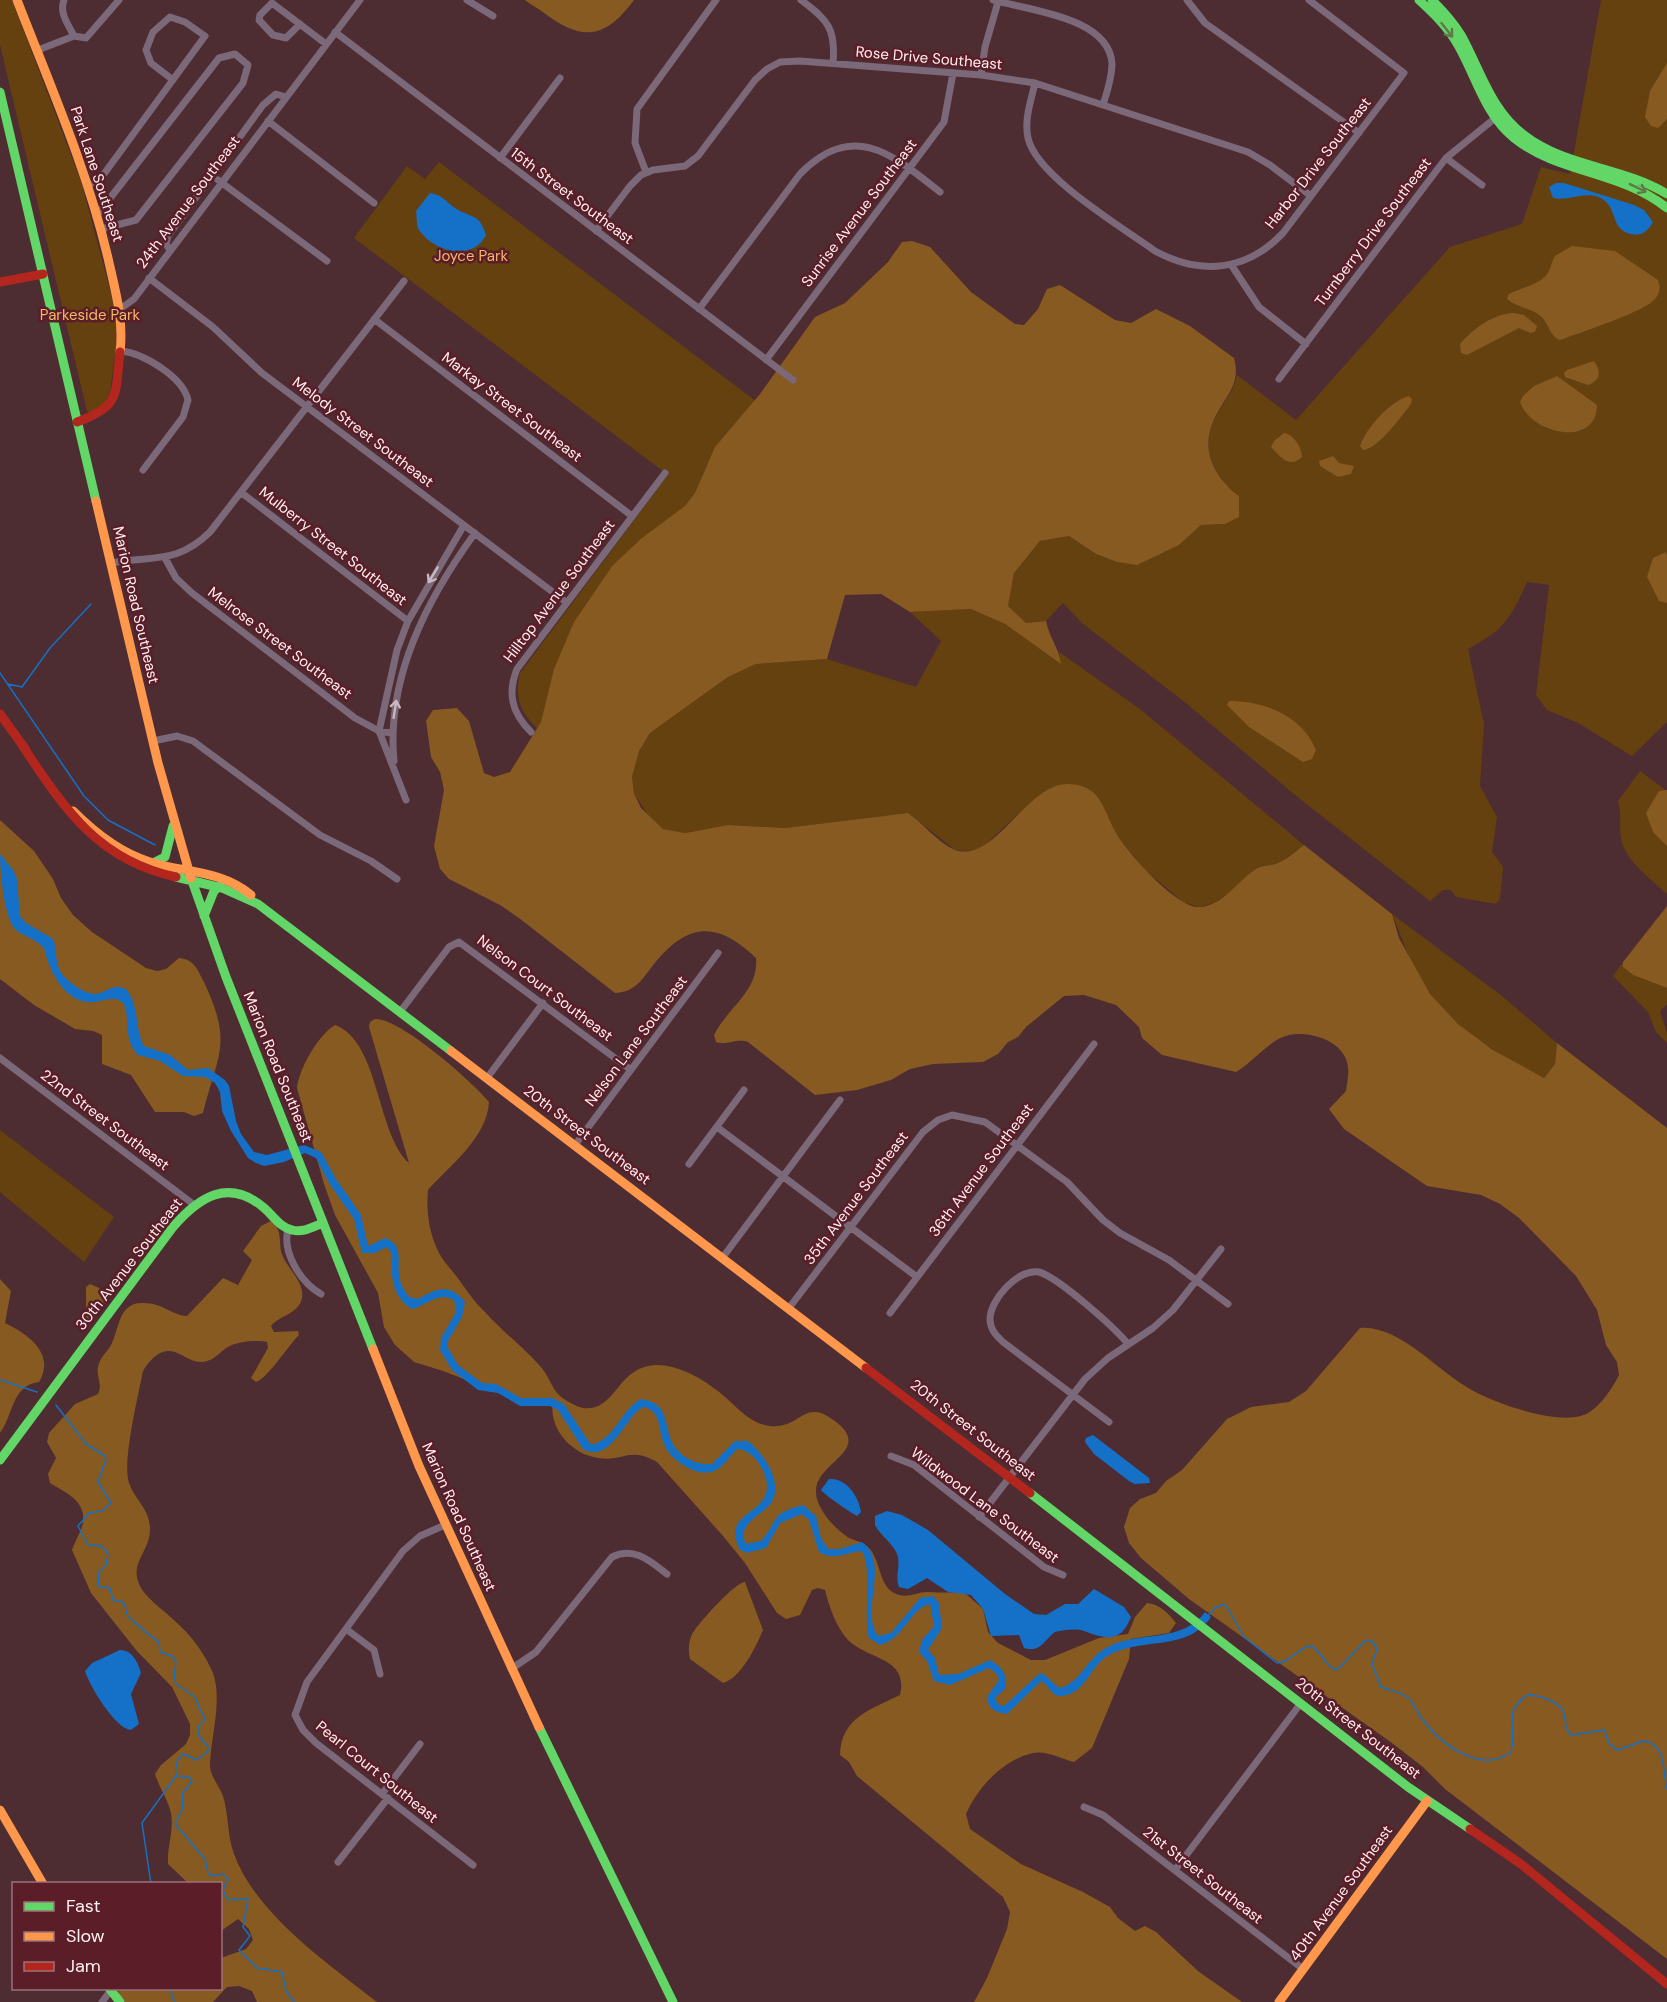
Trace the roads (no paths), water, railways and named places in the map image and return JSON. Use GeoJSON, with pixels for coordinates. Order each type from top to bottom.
{"type":"FeatureCollection","features":[{"type":"Feature","properties":{"kind":"street","name":"Park Lane Southeast"},"geometry":{"type":"LineString","coordinates":[[17,0],[38,50],[102,229],[120,309]]}},
{"type":"Feature","properties":{"kind":"street"},"geometry":{"type":"LineString","coordinates":[[64,0],[61,6],[63,16],[74,36]]}},
{"type":"Feature","properties":{"kind":"street"},"geometry":{"type":"LineString","coordinates":[[38,50],[74,36],[86,38],[119,0]]}},
{"type":"Feature","properties":{"kind":"street","name":"24th Avenue Southeast"},"geometry":{"type":"LineString","coordinates":[[120,309],[131,302],[360,0]]}},
{"type":"Feature","properties":{"kind":"street"},"geometry":{"type":"LineString","coordinates":[[467,0],[494,16]]}},
{"type":"Feature","properties":{"kind":"street"},"geometry":{"type":"LineString","coordinates":[[596,231],[630,186],[646,172],[634,132],[636,109],[716,0]]}},
{"type":"Feature","properties":{"kind":"street"},"geometry":{"type":"LineString","coordinates":[[801,0],[822,16],[832,32],[833,63]]}},
{"type":"Feature","properties":{"kind":"street"},"geometry":{"type":"LineString","coordinates":[[1187,0],[1205,23],[1359,133]]}},
{"type":"Feature","properties":{"kind":"street","name":"Harbor Drive Southeast"},"geometry":{"type":"LineString","coordinates":[[1035,83],[1028,115],[1029,140],[1038,161],[1054,177],[1155,252],[1169,259],[1197,267],[1232,266],[1262,252],[1274,242],[1404,73],[1309,0]]}},
{"type":"Feature","properties":{"kind":"street"},"geometry":{"type":"LineString","coordinates":[[1419,0],[1448,30],[1458,45],[1484,101],[1515,139],[1541,156],[1631,184],[1653,196],[1667,208]]}},
{"type":"Feature","properties":{"kind":"street"},"geometry":{"type":"LineString","coordinates":[[1432,0],[1454,22],[1465,38],[1498,116],[1524,136],[1551,152],[1639,177],[1667,194]]}},
{"type":"Feature","properties":{"kind":"street"},"geometry":{"type":"LineString","coordinates":[[981,75],[984,47],[995,1],[1075,22],[1098,35],[1108,50],[1112,65],[1103,105]]}},
{"type":"Feature","properties":{"kind":"street"},"geometry":{"type":"LineString","coordinates":[[300,24],[286,38],[273,35],[259,20],[260,15],[272,3],[300,24],[326,44]]}},
{"type":"Feature","properties":{"kind":"street"},"geometry":{"type":"LineString","coordinates":[[87,186],[101,178],[173,80],[205,36],[185,22],[170,17],[153,32],[146,50],[151,63],[173,80]]}},
{"type":"Feature","properties":{"kind":"street","name":"15th Street Southeast"},"geometry":{"type":"LineString","coordinates":[[335,32],[793,380]]}},
{"type":"Feature","properties":{"kind":"street"},"geometry":{"type":"LineString","coordinates":[[97,215],[219,58],[235,54],[248,65],[243,83],[136,219],[102,229]]}},
{"type":"Feature","properties":{"kind":"street","name":"Rose Drive Southeast"},"geometry":{"type":"LineString","coordinates":[[646,172],[679,168],[690,163],[755,80],[773,65],[800,61],[981,75],[1035,83],[1248,152],[1270,165],[1311,196]]}},
{"type":"Feature","properties":{"kind":"street","name":"Sunrise Avenue Southeast"},"geometry":{"type":"LineString","coordinates":[[766,360],[944,122],[953,74]]}},
{"type":"Feature","properties":{"kind":"street"},"geometry":{"type":"LineString","coordinates":[[500,158],[560,78]]}},
{"type":"Feature","properties":{"kind":"street","name":"Marion Road Southeast"},"geometry":{"type":"LineString","coordinates":[[0,92],[153,741],[174,824],[204,916],[323,1223],[445,1525],[511,1669],[673,2002]]}},
{"type":"Feature","properties":{"kind":"street"},"geometry":{"type":"LineString","coordinates":[[170,250],[166,244],[168,236],[270,98],[282,93],[286,97]]}},
{"type":"Feature","properties":{"kind":"street","name":"Turnberry Drive Southeast"},"geometry":{"type":"LineString","coordinates":[[1279,379],[1446,158],[1498,116]]}},
{"type":"Feature","properties":{"kind":"street"},"geometry":{"type":"LineString","coordinates":[[268,121],[374,203]]}},
{"type":"Feature","properties":{"kind":"street"},"geometry":{"type":"LineString","coordinates":[[699,309],[800,174],[816,159],[835,149],[870,147],[892,156],[940,192]]}},
{"type":"Feature","properties":{"kind":"street"},"geometry":{"type":"LineString","coordinates":[[1446,158],[1482,185]]}},
{"type":"Feature","properties":{"kind":"street"},"geometry":{"type":"LineString","coordinates":[[212,176],[327,261]]}},
{"type":"Feature","properties":{"kind":"street"},"geometry":{"type":"LineString","coordinates":[[1232,266],[1259,307],[1306,344]]}},
{"type":"Feature","properties":{"kind":"street"},"geometry":{"type":"LineString","coordinates":[[0,282],[43,274]]}},
{"type":"Feature","properties":{"kind":"street","name":"Melody Street Southeast"},"geometry":{"type":"LineString","coordinates":[[149,278],[213,327],[255,367],[566,602]]}},
{"type":"Feature","properties":{"kind":"street"},"geometry":{"type":"LineString","coordinates":[[111,563],[141,558],[165,558],[184,553],[197,545],[242,493],[404,281]]}},
{"type":"Feature","properties":{"kind":"street"},"geometry":{"type":"LineString","coordinates":[[77,422],[94,417],[110,407],[116,389],[121,351],[120,309]]}},
{"type":"Feature","properties":{"kind":"street","name":"Markay Street Southeast"},"geometry":{"type":"LineString","coordinates":[[374,319],[632,516]]}},
{"type":"Feature","properties":{"kind":"street"},"geometry":{"type":"LineString","coordinates":[[121,351],[134,353],[148,360],[179,383],[188,400],[183,417],[143,470]]}},
{"type":"Feature","properties":{"kind":"street","name":"Hilltop Avenue Southeast"},"geometry":{"type":"LineString","coordinates":[[531,732],[514,708],[511,698],[513,679],[523,660],[665,473]]}},
{"type":"Feature","properties":{"kind":"street","name":"Mulberry Street Southeast"},"geometry":{"type":"LineString","coordinates":[[242,493],[408,621]]}},
{"type":"Feature","properties":{"kind":"street"},"geometry":{"type":"LineString","coordinates":[[406,800],[379,731],[397,650],[408,621],[464,525]]}},
{"type":"Feature","properties":{"kind":"street"},"geometry":{"type":"LineString","coordinates":[[394,767],[391,733],[397,695],[418,629],[440,587],[475,534]]}},
{"type":"Feature","properties":{"kind":"street","name":"Melrose Street Southeast"},"geometry":{"type":"LineString","coordinates":[[165,558],[172,573],[186,589],[355,718],[379,731],[391,733]]}},
{"type":"Feature","properties":{"kind":"street","name":"20th Street Southeast"},"geometry":{"type":"LineString","coordinates":[[0,714],[64,808],[92,839],[132,864],[192,881],[220,886],[238,892],[258,904],[723,1257],[1427,1801],[1521,1864],[1667,1984]]}},
{"type":"Feature","properties":{"kind":"street"},"geometry":{"type":"LineString","coordinates":[[153,741],[177,736],[193,741],[320,835],[370,861],[397,879]]}},
{"type":"Feature","properties":{"kind":"street","name":"20th Street Southeast"},"geometry":{"type":"LineString","coordinates":[[22,745],[85,823],[123,850],[153,863],[233,882],[244,889],[258,904]]}},
{"type":"Feature","properties":{"kind":"street"},"geometry":{"type":"LineString","coordinates":[[153,863],[166,855],[174,824]]}},
{"type":"Feature","properties":{"kind":"street"},"geometry":{"type":"LineString","coordinates":[[204,916],[214,891],[220,886]]}},
{"type":"Feature","properties":{"kind":"street","name":"Nelson Court Southeast"},"geometry":{"type":"LineString","coordinates":[[400,1012],[448,947],[456,942],[467,945],[631,1070]]}},
{"type":"Feature","properties":{"kind":"street","name":"Nelson Lane Southeast"},"geometry":{"type":"LineString","coordinates":[[575,1145],[718,953]]}},
{"type":"Feature","properties":{"kind":"street"},"geometry":{"type":"LineString","coordinates":[[487,1078],[543,1003]]}},
{"type":"Feature","properties":{"kind":"street","name":"36th Avenue Southeast"},"geometry":{"type":"LineString","coordinates":[[890,1313],[1094,1044]]}},
{"type":"Feature","properties":{"kind":"street","name":"22nd Street Southeast"},"geometry":{"type":"LineString","coordinates":[[0,1058],[194,1204]]}},
{"type":"Feature","properties":{"kind":"street"},"geometry":{"type":"LineString","coordinates":[[689,1164],[744,1090]]}},
{"type":"Feature","properties":{"kind":"street"},"geometry":{"type":"LineString","coordinates":[[723,1257],[840,1100]]}},
{"type":"Feature","properties":{"kind":"street","name":"35th Avenue Southeast"},"geometry":{"type":"LineString","coordinates":[[789,1308],[922,1132],[938,1120],[952,1115],[985,1122],[1017,1144]]}},
{"type":"Feature","properties":{"kind":"street"},"geometry":{"type":"LineString","coordinates":[[717,1127],[917,1277]]}},
{"type":"Feature","properties":{"kind":"street"},"geometry":{"type":"LineString","coordinates":[[1017,1144],[1068,1182],[1103,1220],[1120,1233],[1169,1260],[1228,1304]]}},
{"type":"Feature","properties":{"kind":"street","name":"30th Avenue Southeast"},"geometry":{"type":"LineString","coordinates":[[0,1460],[173,1227],[194,1204],[217,1193],[243,1195],[259,1203],[288,1229]]}},
{"type":"Feature","properties":{"kind":"street"},"geometry":{"type":"LineString","coordinates":[[321,1294],[307,1283],[288,1254],[285,1244],[288,1229],[303,1231],[323,1223]]}},
{"type":"Feature","properties":{"kind":"street"},"geometry":{"type":"LineString","coordinates":[[979,1516],[1072,1394],[1108,1358],[1153,1328],[1173,1310],[1221,1249]]}},
{"type":"Feature","properties":{"kind":"street"},"geometry":{"type":"LineString","coordinates":[[1109,1422],[993,1332],[990,1318],[995,1304],[1014,1280],[1025,1273],[1039,1272],[1113,1326],[1128,1344]]}},
{"type":"Feature","properties":{"kind":"street","name":"Wildwood Lane Southeast"},"geometry":{"type":"LineString","coordinates":[[891,1456],[899,1457],[914,1465],[1044,1567],[1063,1575]]}},
{"type":"Feature","properties":{"kind":"street","name":"Pearl Court Southeast"},"geometry":{"type":"LineString","coordinates":[[445,1525],[423,1534],[406,1547],[307,1682],[295,1715],[311,1739],[473,1864]]}},
{"type":"Feature","properties":{"kind":"street"},"geometry":{"type":"LineString","coordinates":[[511,1669],[536,1652],[612,1557],[623,1553],[634,1554],[667,1574]]}},
{"type":"Feature","properties":{"kind":"street"},"geometry":{"type":"LineString","coordinates":[[346,1629],[374,1650],[380,1674]]}},
{"type":"Feature","properties":{"kind":"street"},"geometry":{"type":"LineString","coordinates":[[1175,1870],[1300,1703]]}},
{"type":"Feature","properties":{"kind":"street"},"geometry":{"type":"LineString","coordinates":[[338,1862],[420,1744]]}},
{"type":"Feature","properties":{"kind":"street","name":"40th Avenue Southeast"},"geometry":{"type":"LineString","coordinates":[[1279,2002],[1427,1801]]}},
{"type":"Feature","properties":{"kind":"street","name":"21st Street Southeast"},"geometry":{"type":"LineString","coordinates":[[1084,1807],[1103,1815],[1303,1969]]}},
{"type":"Feature","properties":{"kind":"street"},"geometry":{"type":"LineString","coordinates":[[0,1810],[42,1882]]}},
{"type":"Feature","properties":{"kind":"street"},"geometry":{"type":"LineString","coordinates":[[111,1990],[120,2002]]}},
{"type":"Feature","properties":{"kind":"water"},"geometry":{"type":"Polygon","coordinates":[[[1556,183],[1564,183],[1634,205],[1644,210],[1653,222],[1641,234],[1634,235],[1625,232],[1617,223],[1608,204],[1602,199],[1589,195],[1553,198],[1549,187],[1556,183]]]}},
{"type":"Feature","properties":{"kind":"water"},"geometry":{"type":"Polygon","coordinates":[[[430,193],[478,219],[486,235],[480,243],[472,249],[453,251],[434,244],[426,238],[418,228],[416,211],[430,193]]]}},
{"type":"Feature","properties":{"kind":"water"},"geometry":{"type":"Polygon","coordinates":[[[0,854],[17,879],[20,916],[26,923],[53,939],[58,967],[67,979],[78,988],[95,994],[116,987],[126,989],[133,1003],[144,1046],[170,1055],[188,1070],[208,1068],[225,1080],[229,1086],[241,1134],[254,1152],[267,1155],[304,1145],[321,1152],[336,1179],[361,1215],[368,1246],[385,1238],[395,1244],[400,1281],[409,1297],[418,1299],[443,1289],[454,1292],[465,1302],[462,1317],[448,1341],[448,1348],[458,1365],[482,1383],[496,1384],[521,1398],[552,1398],[564,1404],[591,1445],[607,1437],[628,1410],[641,1399],[657,1405],[664,1415],[675,1447],[683,1456],[694,1462],[712,1464],[735,1441],[748,1441],[766,1461],[774,1478],[775,1487],[771,1503],[747,1525],[744,1531],[746,1544],[761,1541],[776,1518],[785,1511],[803,1505],[816,1516],[821,1538],[828,1549],[840,1549],[862,1542],[870,1551],[874,1562],[872,1614],[873,1626],[878,1636],[891,1633],[920,1598],[933,1596],[939,1603],[942,1628],[928,1650],[935,1658],[939,1675],[958,1674],[990,1660],[998,1665],[1005,1674],[1006,1688],[995,1698],[999,1705],[1004,1706],[1040,1673],[1061,1688],[1075,1679],[1097,1654],[1114,1644],[1186,1628],[1205,1612],[1211,1617],[1201,1628],[1177,1640],[1135,1646],[1109,1655],[1097,1665],[1077,1690],[1070,1694],[1055,1695],[1041,1681],[1007,1714],[996,1711],[989,1704],[987,1697],[999,1680],[996,1673],[989,1668],[950,1685],[934,1681],[927,1661],[919,1652],[922,1640],[934,1626],[930,1604],[917,1611],[888,1642],[880,1645],[869,1638],[866,1566],[865,1557],[861,1551],[835,1556],[819,1552],[809,1520],[802,1514],[780,1523],[766,1548],[747,1553],[740,1550],[735,1530],[738,1523],[761,1503],[767,1489],[767,1481],[761,1466],[744,1450],[737,1449],[714,1471],[707,1473],[692,1470],[667,1450],[656,1417],[653,1412],[643,1407],[636,1412],[610,1445],[593,1452],[583,1449],[558,1410],[550,1406],[520,1406],[498,1393],[478,1390],[452,1370],[440,1350],[441,1338],[455,1314],[456,1304],[452,1299],[436,1298],[412,1309],[396,1291],[391,1252],[386,1247],[375,1253],[362,1253],[354,1219],[329,1183],[316,1158],[305,1153],[284,1162],[264,1166],[248,1158],[231,1131],[222,1111],[220,1092],[215,1083],[205,1077],[183,1076],[160,1061],[138,1055],[130,1041],[125,1007],[119,1000],[84,1001],[67,992],[54,976],[44,948],[38,942],[16,930],[8,916],[3,894],[0,854]]]}},
{"type":"Feature","properties":{"kind":"water"},"geometry":{"type":"Polygon","coordinates":[[[1093,1435],[1149,1478],[1150,1483],[1135,1484],[1129,1481],[1094,1454],[1085,1442],[1086,1438],[1093,1435]]]}},
{"type":"Feature","properties":{"kind":"water"},"geometry":{"type":"Polygon","coordinates":[[[829,1479],[847,1485],[855,1495],[861,1512],[857,1516],[821,1490],[829,1479]]]}},
{"type":"Feature","properties":{"kind":"water"},"geometry":{"type":"Polygon","coordinates":[[[887,1511],[902,1515],[928,1530],[1005,1594],[1034,1614],[1046,1615],[1065,1604],[1078,1604],[1094,1589],[1124,1607],[1131,1617],[1127,1626],[1122,1632],[1112,1637],[1074,1629],[1055,1632],[1042,1645],[1034,1649],[1024,1648],[1019,1635],[991,1636],[983,1609],[971,1595],[948,1592],[927,1578],[908,1589],[899,1587],[898,1557],[891,1544],[875,1525],[875,1516],[887,1511]]]}},
{"type":"Feature","properties":{"kind":"water"},"geometry":{"type":"Polygon","coordinates":[[[120,1650],[134,1657],[141,1673],[131,1694],[139,1724],[131,1730],[125,1728],[110,1715],[97,1696],[85,1671],[92,1663],[120,1650]]]}},
{"type":"Feature","properties":{"kind":"waterway"},"geometry":{"type":"LineString","coordinates":[[8,684],[22,687],[50,648],[91,604]]}},
{"type":"Feature","properties":{"kind":"waterway"},"geometry":{"type":"LineString","coordinates":[[0,673],[84,796],[108,820],[155,845]]}},
{"type":"Feature","properties":{"kind":"waterway"},"geometry":{"type":"LineString","coordinates":[[0,1380],[37,1392]]}},
{"type":"Feature","properties":{"kind":"waterway"},"geometry":{"type":"LineString","coordinates":[[56,1405],[86,1444],[105,1456],[106,1460],[98,1482],[111,1503],[102,1511],[89,1513],[78,1526],[88,1545],[102,1546],[108,1554],[106,1565],[98,1573],[99,1587],[110,1588],[113,1600],[123,1602],[128,1616],[159,1642],[160,1652],[172,1656],[176,1662],[174,1677],[176,1684],[195,1697],[205,1720],[199,1725],[199,1736],[208,1747],[208,1751],[197,1760],[183,1754],[176,1763],[176,1776]]}},
{"type":"Feature","properties":{"kind":"waterway"},"geometry":{"type":"LineString","coordinates":[[1208,1616],[1215,1608],[1225,1604],[1244,1637],[1277,1663],[1311,1646],[1337,1670],[1366,1640],[1372,1641],[1377,1649],[1372,1664],[1381,1687],[1407,1697],[1430,1729],[1440,1738],[1462,1754],[1475,1758],[1487,1760],[1500,1758],[1511,1752],[1512,1715],[1519,1702],[1527,1695],[1548,1699],[1561,1707],[1571,1735],[1604,1730],[1610,1745],[1618,1750],[1643,1741],[1651,1743],[1660,1752],[1667,1789]]}},
{"type":"Feature","properties":{"kind":"waterway"},"geometry":{"type":"LineString","coordinates":[[151,1882],[142,1823],[176,1776]]}},
{"type":"Feature","properties":{"kind":"waterway"},"geometry":{"type":"LineString","coordinates":[[177,1776],[189,1777],[192,1781],[183,1793],[182,1810],[175,1824],[205,1859],[208,1873],[211,1876],[223,1874],[228,1879],[223,1890],[228,1900],[248,1899],[243,1927],[250,1936],[239,1950],[257,1968],[282,1972],[286,1991],[294,2002]]}},
{"type":"Feature","properties":{"kind":"waterway"},"geometry":{"type":"LineString","coordinates":[[171,1990],[174,2002]]}},
{"type":"Feature","properties":{"kind":"park label","name":"Joyce Park"},"geometry":{"type":"Point","coordinates":[471,256]}},
{"type":"Feature","properties":{"kind":"park label","name":"Parkeside Park"},"geometry":{"type":"Point","coordinates":[90,315]}}]}
